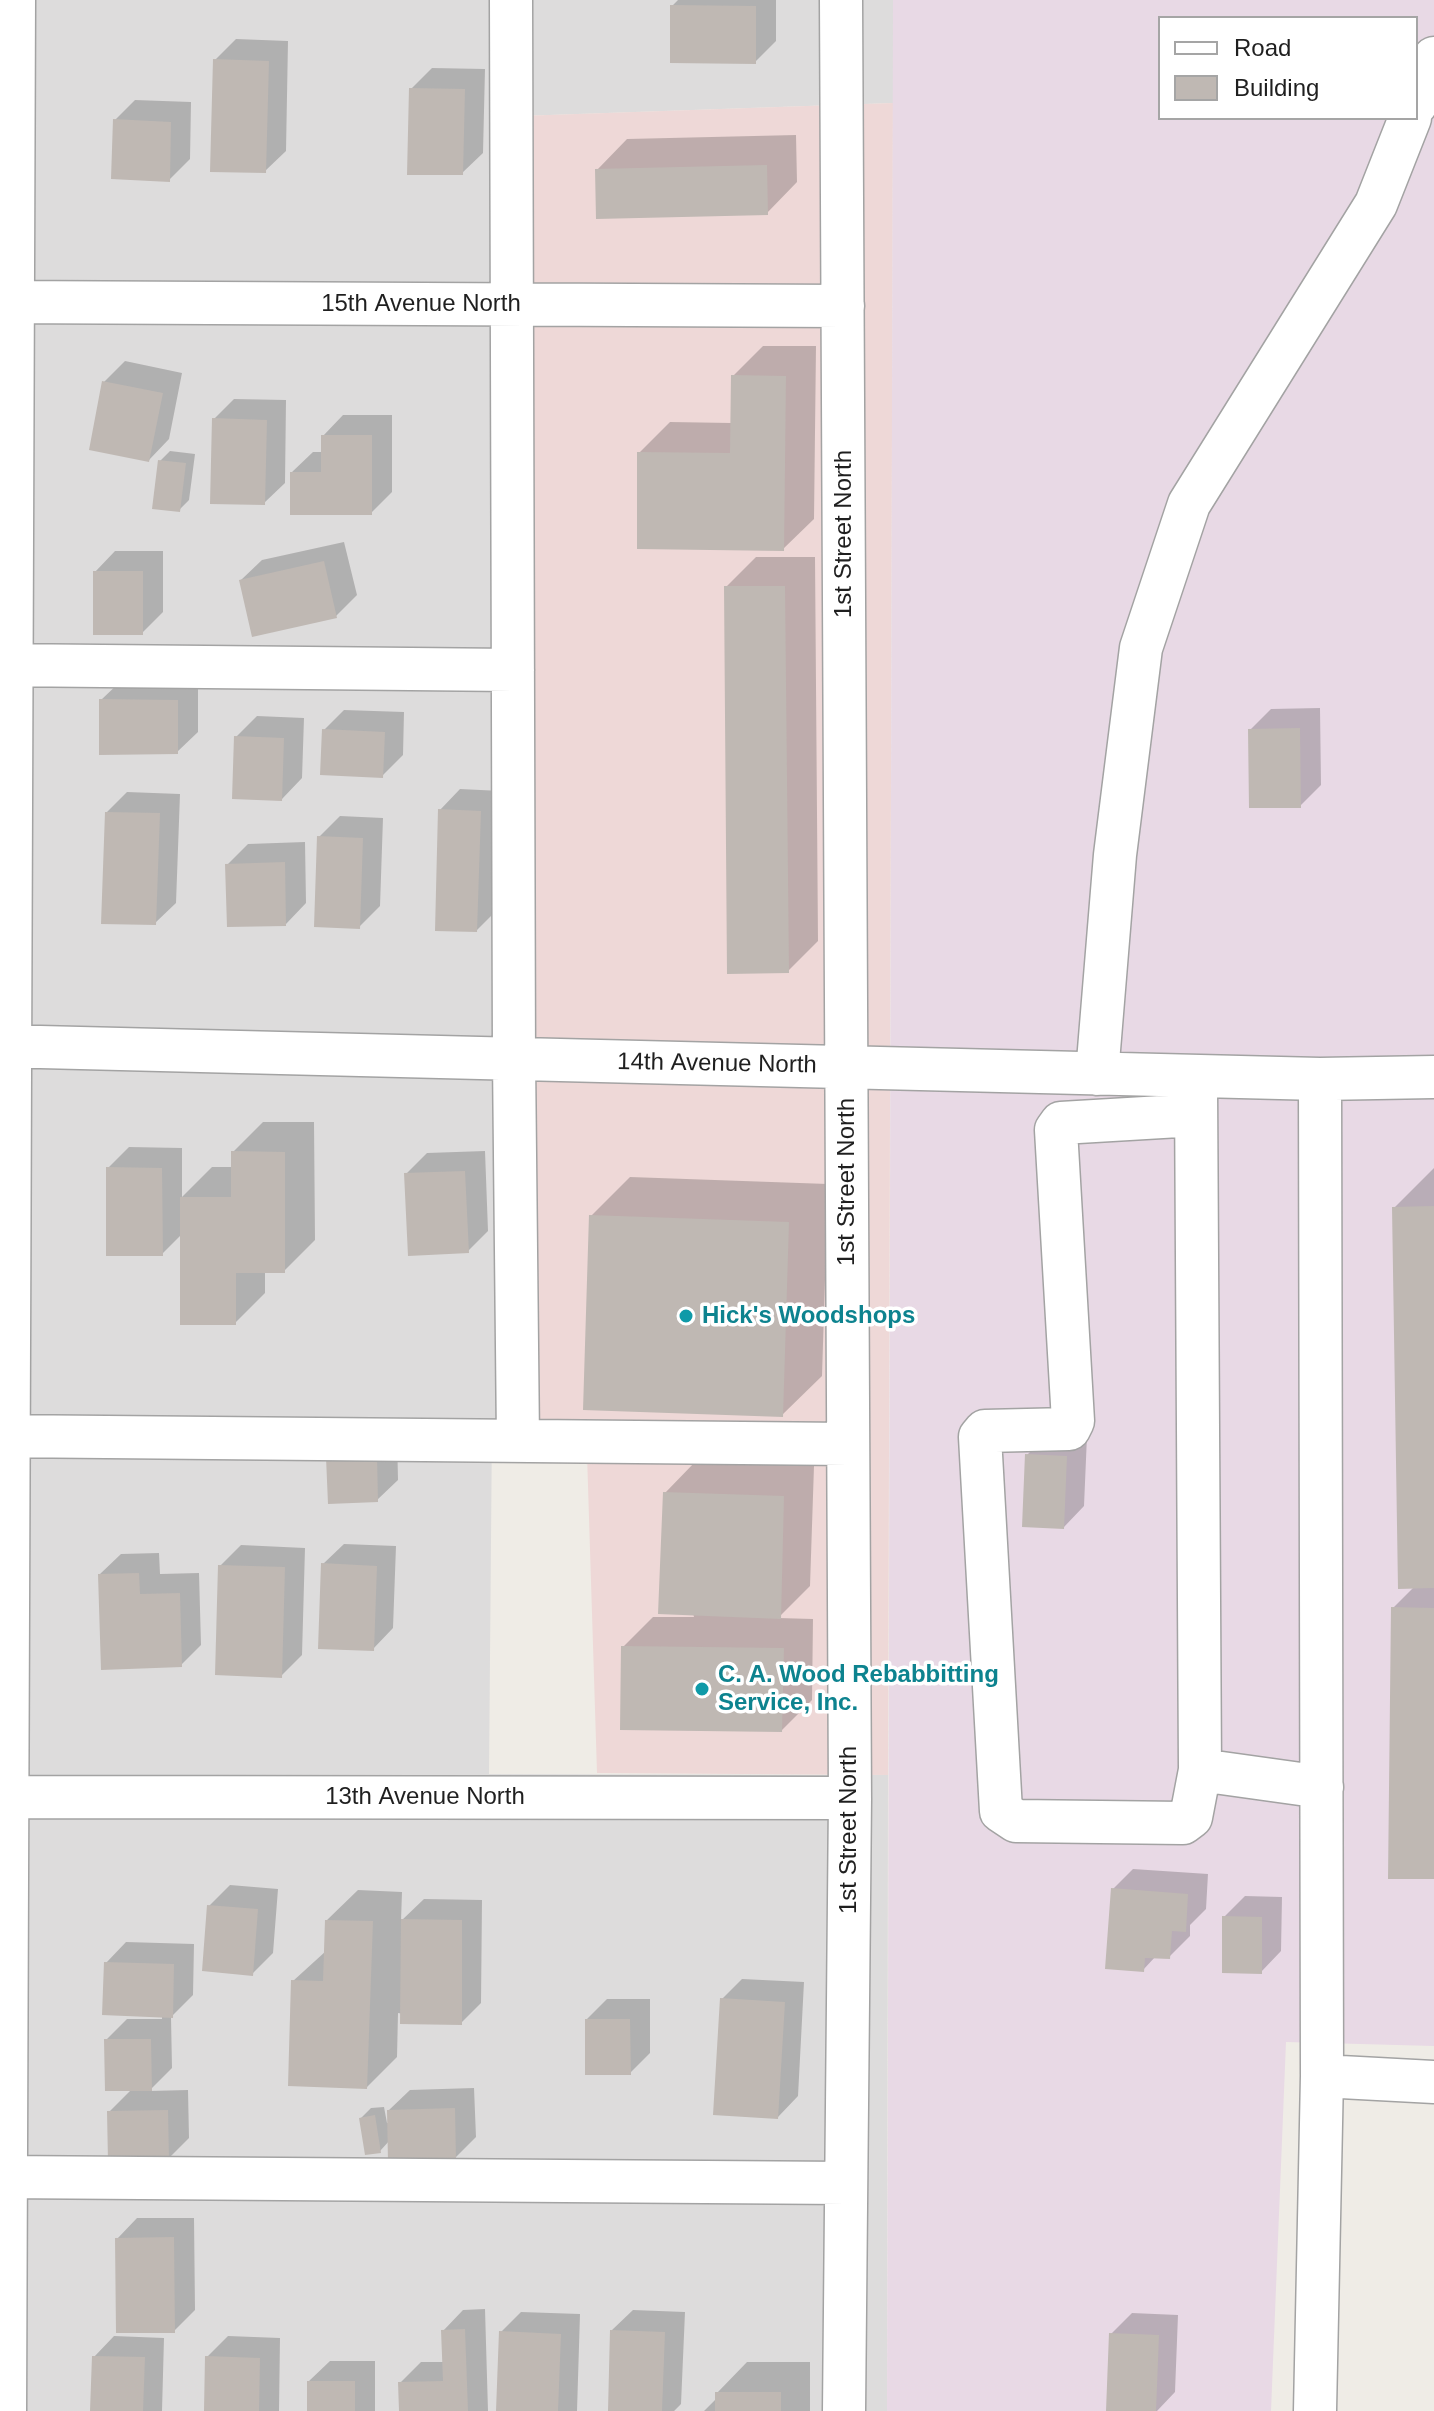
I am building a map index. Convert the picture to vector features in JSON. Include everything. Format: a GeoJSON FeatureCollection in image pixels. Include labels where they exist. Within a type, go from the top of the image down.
{"type":"FeatureCollection","features":[{"type":"Feature","properties":{"kind":"street"},"geometry":{"type":"LineString","coordinates":[[5,2411],[6,302],[14,0]]}},
{"type":"Feature","properties":{"kind":"street"},"geometry":{"type":"LineString","coordinates":[[511,0],[518,1441]]}},
{"type":"Feature","properties":{"kind":"street","name":"1st Street North"},"geometry":{"type":"LineString","coordinates":[[841,0],[850,1798],[844,2411]]}},
{"type":"Feature","properties":{"kind":"street"},"geometry":{"type":"LineString","coordinates":[[1418,99],[1434,58]]}},
{"type":"Feature","properties":{"kind":"street"},"geometry":{"type":"LineString","coordinates":[[1097,1074],[1115,855],[1141,648],[1189,504],[1376,204],[1409,120]]}},
{"type":"Feature","properties":{"kind":"street","name":"15th Avenue North"},"geometry":{"type":"LineString","coordinates":[[6,302],[843,306]]}},
{"type":"Feature","properties":{"kind":"street"},"geometry":{"type":"LineString","coordinates":[[6,665],[513,670]]}},
{"type":"Feature","properties":{"kind":"street","name":"14th Avenue North"},"geometry":{"type":"LineString","coordinates":[[5,1046],[1097,1074],[1196,1095],[1320,1079],[1434,1077]]}},
{"type":"Feature","properties":{"kind":"street"},"geometry":{"type":"LineString","coordinates":[[1315,2411],[1322,2076],[1320,1079]]}},
{"type":"Feature","properties":{"kind":"street"},"geometry":{"type":"LineString","coordinates":[[1196,1095],[1200,1770],[1191,1817],[1183,1823],[1016,1821],[1001,1811],[980,1437],[985,1431],[1069,1429],[1073,1421],[1056,1130],[1061,1123],[1196,1095]]}},
{"type":"Feature","properties":{"kind":"street"},"geometry":{"type":"LineString","coordinates":[[4,1436],[848,1444]]}},
{"type":"Feature","properties":{"kind":"street"},"geometry":{"type":"LineString","coordinates":[[1200,1770],[1322,1787]]}},
{"type":"Feature","properties":{"kind":"street","name":"13th Avenue North"},"geometry":{"type":"LineString","coordinates":[[4,1797],[850,1798]]}},
{"type":"Feature","properties":{"kind":"street"},"geometry":{"type":"LineString","coordinates":[[1322,2076],[1434,2082]]}},
{"type":"Feature","properties":{"kind":"street"},"geometry":{"type":"LineString","coordinates":[[3,2177],[846,2183]]}},
{"type":"Feature","properties":{"kind":"shaded area"},"geometry":{"type":"Polygon","coordinates":[[[0,0],[893,0],[893,103],[521,116],[522,1422],[492,1424],[489,1774],[888,1775],[887,2411],[0,2411],[0,0]]]}},
{"type":"Feature","properties":{"kind":"shaded area"},"geometry":{"type":"Polygon","coordinates":[[[893,0],[1434,0],[1434,2046],[1286,2042],[1271,2411],[887,2411],[893,0]]]}},
{"type":"Feature","properties":{"kind":"shaded area"},"geometry":{"type":"Polygon","coordinates":[[[893,103],[888,1775],[597,1773],[586,1422],[522,1422],[520,116],[893,103]]]}},
{"type":"Feature","properties":{"kind":"building"},"geometry":{"type":"Polygon","coordinates":[[[670,5],[756,6],[756,64],[670,63],[670,5]]]}},
{"type":"Feature","properties":{"kind":"building"},"geometry":{"type":"Polygon","coordinates":[[[213,59],[269,61],[266,173],[210,172],[213,59]]]}},
{"type":"Feature","properties":{"kind":"building"},"geometry":{"type":"Polygon","coordinates":[[[409,88],[465,89],[463,175],[407,175],[409,88]]]}},
{"type":"Feature","properties":{"kind":"building"},"geometry":{"type":"Polygon","coordinates":[[[113,119],[171,122],[170,182],[111,179],[113,119]]]}},
{"type":"Feature","properties":{"kind":"building"},"geometry":{"type":"Polygon","coordinates":[[[767,165],[768,215],[596,219],[595,169],[767,165]]]}},
{"type":"Feature","properties":{"kind":"building"},"geometry":{"type":"Polygon","coordinates":[[[731,375],[786,376],[784,551],[637,549],[637,452],[730,453],[731,375]]]}},
{"type":"Feature","properties":{"kind":"building"},"geometry":{"type":"Polygon","coordinates":[[[102,381],[163,393],[149,462],[89,450],[102,381]]]}},
{"type":"Feature","properties":{"kind":"building"},"geometry":{"type":"Polygon","coordinates":[[[212,418],[267,420],[265,505],[210,504],[212,418]]]}},
{"type":"Feature","properties":{"kind":"building"},"geometry":{"type":"Polygon","coordinates":[[[321,435],[372,435],[372,515],[290,515],[290,472],[321,472],[321,435]]]}},
{"type":"Feature","properties":{"kind":"building"},"geometry":{"type":"Polygon","coordinates":[[[158,460],[186,463],[180,512],[152,509],[158,460]]]}},
{"type":"Feature","properties":{"kind":"building"},"geometry":{"type":"Polygon","coordinates":[[[324,561],[337,618],[252,637],[239,580],[324,561]]]}},
{"type":"Feature","properties":{"kind":"building"},"geometry":{"type":"Polygon","coordinates":[[[93,571],[143,571],[143,635],[93,635],[93,571]]]}},
{"type":"Feature","properties":{"kind":"building"},"geometry":{"type":"Polygon","coordinates":[[[724,586],[785,586],[789,973],[727,974],[724,586]]]}},
{"type":"Feature","properties":{"kind":"building"},"geometry":{"type":"Polygon","coordinates":[[[99,699],[178,700],[178,754],[99,755],[99,699]]]}},
{"type":"Feature","properties":{"kind":"building"},"geometry":{"type":"Polygon","coordinates":[[[1300,728],[1301,808],[1249,808],[1248,729],[1300,728]]]}},
{"type":"Feature","properties":{"kind":"building"},"geometry":{"type":"Polygon","coordinates":[[[322,729],[385,732],[383,778],[320,775],[322,729]]]}},
{"type":"Feature","properties":{"kind":"building"},"geometry":{"type":"Polygon","coordinates":[[[234,736],[284,738],[282,801],[232,799],[234,736]]]}},
{"type":"Feature","properties":{"kind":"building"},"geometry":{"type":"Polygon","coordinates":[[[438,809],[481,811],[477,932],[435,931],[438,809]]]}},
{"type":"Feature","properties":{"kind":"building"},"geometry":{"type":"Polygon","coordinates":[[[105,812],[160,813],[156,925],[101,924],[105,812]]]}},
{"type":"Feature","properties":{"kind":"building"},"geometry":{"type":"Polygon","coordinates":[[[317,836],[363,838],[360,929],[314,927],[317,836]]]}},
{"type":"Feature","properties":{"kind":"building"},"geometry":{"type":"Polygon","coordinates":[[[285,862],[286,926],[227,927],[225,864],[285,862]]]}},
{"type":"Feature","properties":{"kind":"building"},"geometry":{"type":"Polygon","coordinates":[[[231,1151],[285,1152],[285,1273],[236,1273],[236,1325],[180,1325],[180,1197],[231,1197],[231,1151]]]}},
{"type":"Feature","properties":{"kind":"building"},"geometry":{"type":"Polygon","coordinates":[[[106,1167],[162,1168],[163,1256],[106,1256],[106,1167]]]}},
{"type":"Feature","properties":{"kind":"building"},"geometry":{"type":"Polygon","coordinates":[[[465,1171],[469,1253],[408,1256],[404,1173],[465,1171]]]}},
{"type":"Feature","properties":{"kind":"building"},"geometry":{"type":"Polygon","coordinates":[[[1434,1206],[1434,1588],[1398,1589],[1392,1207],[1434,1206]]]}},
{"type":"Feature","properties":{"kind":"building","name":"Hick's Woodshops"},"geometry":{"type":"Polygon","coordinates":[[[589,1215],[789,1222],[783,1417],[583,1410],[589,1215]]]}},
{"type":"Feature","properties":{"kind":"building"},"geometry":{"type":"Polygon","coordinates":[[[1025,1454],[1067,1456],[1064,1529],[1022,1527],[1025,1454]]]}},
{"type":"Feature","properties":{"kind":"building"},"geometry":{"type":"Polygon","coordinates":[[[377,1455],[378,1502],[328,1504],[326,1457],[377,1455]]]}},
{"type":"Feature","properties":{"kind":"building"},"geometry":{"type":"Polygon","coordinates":[[[663,1492],[784,1496],[781,1619],[658,1614],[663,1492]]]}},
{"type":"Feature","properties":{"kind":"building"},"geometry":{"type":"Polygon","coordinates":[[[321,1563],[377,1566],[374,1651],[318,1649],[321,1563]]]}},
{"type":"Feature","properties":{"kind":"building"},"geometry":{"type":"Polygon","coordinates":[[[218,1565],[285,1567],[282,1678],[215,1675],[218,1565]]]}},
{"type":"Feature","properties":{"kind":"building"},"geometry":{"type":"Polygon","coordinates":[[[139,1573],[140,1594],[180,1593],[182,1667],[101,1670],[98,1574],[139,1573]]]}},
{"type":"Feature","properties":{"kind":"building"},"geometry":{"type":"Polygon","coordinates":[[[1391,1607],[1434,1608],[1434,1879],[1388,1879],[1391,1607]]]}},
{"type":"Feature","properties":{"kind":"building","name":"C. A. Wood Rebabbitting Service, Inc."},"geometry":{"type":"Polygon","coordinates":[[[621,1646],[784,1648],[782,1732],[620,1730],[621,1646]]]}},
{"type":"Feature","properties":{"kind":"building"},"geometry":{"type":"Polygon","coordinates":[[[1111,1888],[1188,1894],[1186,1932],[1172,1931],[1170,1959],[1145,1958],[1144,1972],[1105,1969],[1111,1888]]]}},
{"type":"Feature","properties":{"kind":"building"},"geometry":{"type":"Polygon","coordinates":[[[207,1905],[258,1909],[253,1976],[202,1971],[207,1905]]]}},
{"type":"Feature","properties":{"kind":"building"},"geometry":{"type":"Polygon","coordinates":[[[1222,1916],[1262,1917],[1262,1974],[1222,1973],[1222,1916]]]}},
{"type":"Feature","properties":{"kind":"building"},"geometry":{"type":"Polygon","coordinates":[[[401,1919],[462,1920],[462,2025],[400,2024],[401,1919]]]}},
{"type":"Feature","properties":{"kind":"building"},"geometry":{"type":"Polygon","coordinates":[[[325,1920],[373,1921],[367,2089],[288,2086],[291,1980],[323,1981],[325,1920]]]}},
{"type":"Feature","properties":{"kind":"building"},"geometry":{"type":"Polygon","coordinates":[[[104,1962],[174,1964],[173,2018],[102,2015],[104,1962]]]}},
{"type":"Feature","properties":{"kind":"building"},"geometry":{"type":"Polygon","coordinates":[[[720,1998],[785,2002],[778,2119],[713,2115],[720,1998]]]}},
{"type":"Feature","properties":{"kind":"building"},"geometry":{"type":"Polygon","coordinates":[[[585,2019],[630,2019],[631,2075],[585,2075],[585,2019]]]}},
{"type":"Feature","properties":{"kind":"building"},"geometry":{"type":"Polygon","coordinates":[[[104,2039],[151,2039],[152,2091],[105,2091],[104,2039]]]}},
{"type":"Feature","properties":{"kind":"building"},"geometry":{"type":"Polygon","coordinates":[[[455,2108],[456,2160],[388,2162],[387,2110],[455,2108]]]}},
{"type":"Feature","properties":{"kind":"building"},"geometry":{"type":"Polygon","coordinates":[[[168,2110],[169,2161],[108,2162],[107,2111],[168,2110]]]}},
{"type":"Feature","properties":{"kind":"building"},"geometry":{"type":"Polygon","coordinates":[[[375,2115],[381,2153],[365,2155],[359,2118],[375,2115]]]}},
{"type":"Feature","properties":{"kind":"building"},"geometry":{"type":"Polygon","coordinates":[[[174,2237],[175,2333],[116,2333],[115,2238],[174,2237]]]}},
{"type":"Feature","properties":{"kind":"building"},"geometry":{"type":"Polygon","coordinates":[[[465,2329],[468,2411],[399,2411],[398,2382],[443,2381],[441,2330],[465,2329]]]}},
{"type":"Feature","properties":{"kind":"building"},"geometry":{"type":"Polygon","coordinates":[[[610,2330],[665,2332],[662,2411],[608,2411],[610,2330]]]}},
{"type":"Feature","properties":{"kind":"building"},"geometry":{"type":"Polygon","coordinates":[[[499,2331],[561,2334],[558,2411],[496,2411],[499,2331]]]}},
{"type":"Feature","properties":{"kind":"building"},"geometry":{"type":"Polygon","coordinates":[[[1109,2333],[1159,2335],[1156,2411],[1106,2411],[1109,2333]]]}},
{"type":"Feature","properties":{"kind":"building"},"geometry":{"type":"Polygon","coordinates":[[[92,2356],[145,2357],[143,2411],[90,2411],[92,2356]]]}},
{"type":"Feature","properties":{"kind":"building"},"geometry":{"type":"Polygon","coordinates":[[[205,2356],[260,2358],[259,2411],[204,2411],[205,2356]]]}},
{"type":"Feature","properties":{"kind":"building"},"geometry":{"type":"Polygon","coordinates":[[[307,2381],[355,2381],[355,2411],[307,2411],[307,2381]]]}},
{"type":"Feature","properties":{"kind":"building"},"geometry":{"type":"Polygon","coordinates":[[[715,2392],[781,2392],[781,2411],[715,2411],[715,2392]]]}},
{"type":"Feature","properties":{"kind":"place","name":"Hick's Woodshops"},"geometry":{"type":"Point","coordinates":[686,1316]}},
{"type":"Feature","properties":{"kind":"place","name":"C. A. Wood Rebabbitting Service, Inc."},"geometry":{"type":"Point","coordinates":[702,1689]}}]}
